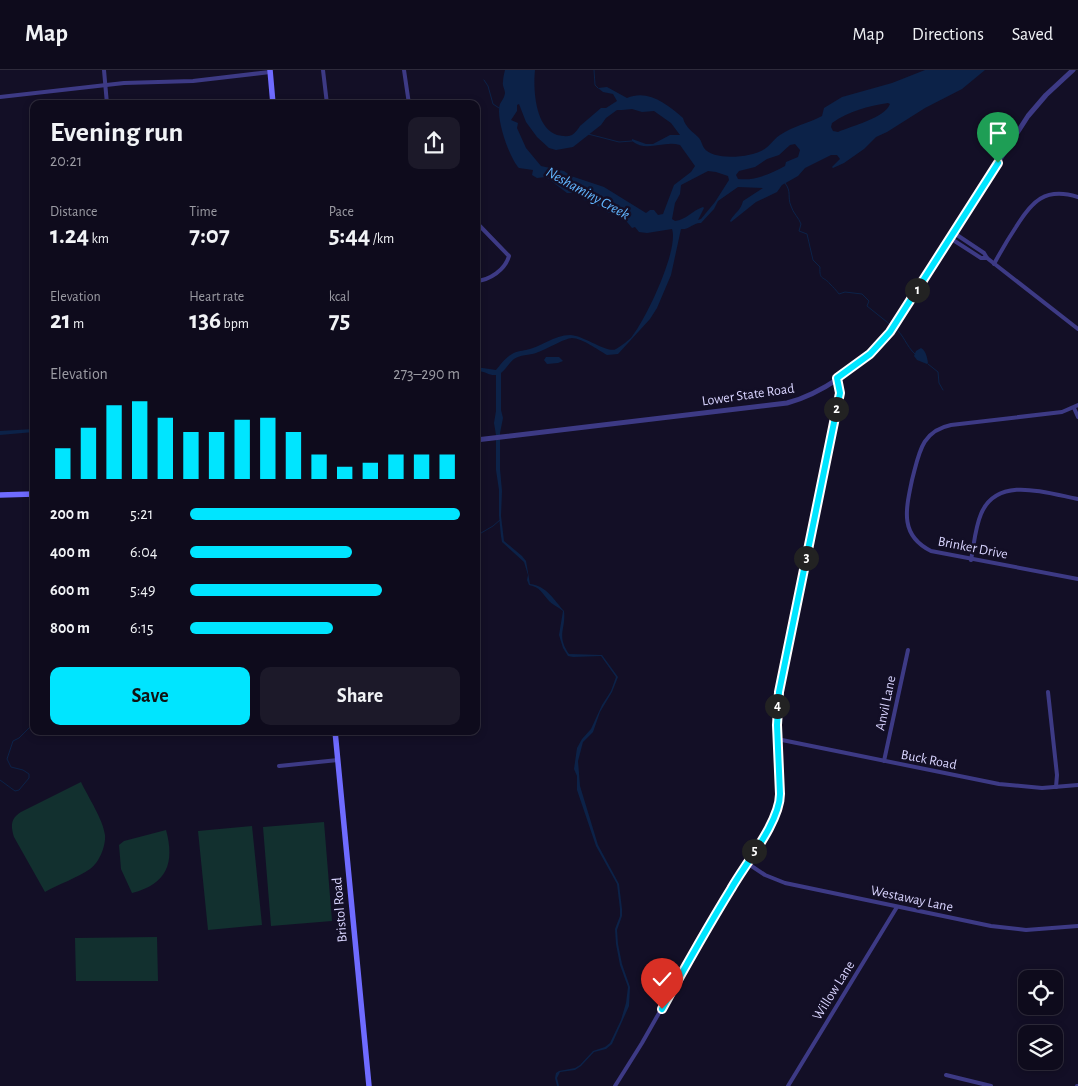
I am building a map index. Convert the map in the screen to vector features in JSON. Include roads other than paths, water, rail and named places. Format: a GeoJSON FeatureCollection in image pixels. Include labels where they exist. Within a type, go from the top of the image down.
{"type":"FeatureCollection","features":[{"type":"Feature","properties":{"kind":"main road"},"geometry":{"type":"LineString","coordinates":[[270,71],[273,100]]}},
{"type":"Feature","properties":{"kind":"main road"},"geometry":{"type":"LineString","coordinates":[[0,494],[30,494]]}},
{"type":"Feature","properties":{"kind":"main road","name":"Bristol Road"},"geometry":{"type":"LineString","coordinates":[[335,735],[369,1086]]}},
{"type":"Feature","properties":{"kind":"street"},"geometry":{"type":"LineString","coordinates":[[104,70],[107,100]]}},
{"type":"Feature","properties":{"kind":"street"},"geometry":{"type":"LineString","coordinates":[[323,70],[327,100]]}},
{"type":"Feature","properties":{"kind":"street"},"geometry":{"type":"LineString","coordinates":[[404,70],[408,100]]}},
{"type":"Feature","properties":{"kind":"street","name":"Lower State Road"},"geometry":{"type":"LineString","coordinates":[[480,439],[787,403],[808,396],[837,378],[870,354],[890,332],[1028,116],[1046,95],[1073,70]]}},
{"type":"Feature","properties":{"kind":"street"},"geometry":{"type":"LineString","coordinates":[[0,97],[106,85],[193,81],[270,71]]}},
{"type":"Feature","properties":{"kind":"street"},"geometry":{"type":"LineString","coordinates":[[994,264],[1020,220],[1036,201],[1046,196],[1060,193],[1078,197]]}},
{"type":"Feature","properties":{"kind":"street"},"geometry":{"type":"LineString","coordinates":[[480,226],[509,256],[508,261],[500,270],[490,277],[480,280]]}},
{"type":"Feature","properties":{"kind":"street"},"geometry":{"type":"LineString","coordinates":[[952,236],[981,258],[987,258],[1078,328]]}},
{"type":"Feature","properties":{"kind":"street"},"geometry":{"type":"LineString","coordinates":[[615,1086],[642,1044],[713,918],[768,828],[779,805],[777,712],[779,692],[840,393],[837,378]]}},
{"type":"Feature","properties":{"kind":"street"},"geometry":{"type":"LineString","coordinates":[[1076,407],[1078,417]]}},
{"type":"Feature","properties":{"kind":"street","name":"Brinker Drive"},"geometry":{"type":"LineString","coordinates":[[1076,407],[1062,412],[947,426],[932,433],[923,443],[920,451],[906,510],[907,524],[910,532],[921,545],[931,551],[1078,579]]}},
{"type":"Feature","properties":{"kind":"street"},"geometry":{"type":"LineString","coordinates":[[971,560],[981,513],[997,494],[1020,489],[1078,499]]}},
{"type":"Feature","properties":{"kind":"street","name":"Anvil Lane"},"geometry":{"type":"LineString","coordinates":[[884,761],[908,650]]}},
{"type":"Feature","properties":{"kind":"street"},"geometry":{"type":"LineString","coordinates":[[1048,692],[1057,776],[1056,787]]}},
{"type":"Feature","properties":{"kind":"street","name":"Buck Road"},"geometry":{"type":"LineString","coordinates":[[777,738],[1021,788],[1078,785]]}},
{"type":"Feature","properties":{"kind":"street"},"geometry":{"type":"LineString","coordinates":[[279,766],[338,760]]}},
{"type":"Feature","properties":{"kind":"street","name":"Westaway Lane"},"geometry":{"type":"LineString","coordinates":[[747,863],[765,875],[786,883],[1010,929],[1040,930],[1078,926]]}},
{"type":"Feature","properties":{"kind":"street","name":"Willow Lane"},"geometry":{"type":"LineString","coordinates":[[788,1086],[897,907]]}},
{"type":"Feature","properties":{"kind":"street"},"geometry":{"type":"LineString","coordinates":[[946,1075],[991,1086]]}},
{"type":"Feature","properties":{"kind":"water","name":"Neshaminy Creek"},"geometry":{"type":"Polygon","coordinates":[[[505,70],[535,70],[535,97],[540,116],[544,125],[557,135],[572,135],[601,108],[606,108],[617,101],[613,94],[603,92],[598,88],[607,87],[627,98],[642,95],[657,99],[683,118],[687,127],[699,138],[704,148],[709,152],[725,157],[735,157],[761,151],[785,132],[822,116],[824,108],[842,97],[892,83],[925,70],[985,70],[962,89],[876,137],[864,149],[844,163],[833,168],[840,159],[837,155],[831,155],[805,168],[798,176],[782,185],[777,192],[756,202],[731,222],[743,201],[763,188],[738,187],[718,201],[714,209],[701,223],[681,229],[671,275],[657,308],[650,319],[618,354],[607,355],[585,342],[572,338],[536,353],[516,358],[501,373],[501,410],[503,418],[500,433],[500,469],[502,491],[501,516],[504,541],[526,561],[530,584],[546,591],[564,611],[562,637],[569,654],[602,655],[618,677],[612,692],[600,712],[593,732],[583,742],[578,761],[580,786],[598,845],[619,884],[622,916],[617,930],[618,944],[622,964],[630,987],[629,1006],[612,1044],[606,1049],[594,1052],[575,1070],[560,1072],[557,1078],[559,1086],[557,1086],[555,1078],[556,1073],[575,1068],[593,1051],[610,1043],[621,1020],[626,1003],[628,987],[620,965],[616,944],[615,929],[620,916],[617,884],[596,846],[577,790],[577,776],[574,769],[577,748],[591,729],[611,691],[616,677],[601,656],[568,656],[559,635],[563,611],[538,589],[529,585],[524,562],[502,542],[494,423],[496,375],[480,371],[480,368],[496,370],[505,359],[514,353],[570,335],[607,349],[616,349],[628,341],[646,314],[666,267],[673,239],[672,229],[647,233],[639,232],[635,227],[632,228],[623,217],[607,212],[592,202],[584,200],[577,193],[567,193],[546,177],[537,178],[532,175],[533,170],[519,168],[515,163],[501,128],[499,110],[505,93],[503,83],[505,70]],[[519,104],[511,120],[518,123],[517,128],[526,148],[541,166],[564,171],[571,176],[604,187],[646,213],[654,210],[658,215],[663,214],[674,185],[691,172],[695,166],[680,145],[643,146],[632,141],[632,139],[646,144],[653,144],[670,135],[680,135],[671,123],[654,111],[617,110],[573,147],[556,150],[549,148],[537,137],[526,122],[519,104]],[[890,104],[845,115],[832,123],[831,127],[833,131],[838,132],[867,121],[887,109],[890,104]],[[795,144],[790,145],[779,155],[767,159],[755,167],[739,171],[736,175],[738,179],[756,178],[785,166],[786,162],[798,157],[800,150],[795,144]],[[708,171],[681,185],[672,219],[675,221],[679,220],[703,207],[698,220],[701,219],[715,202],[729,180],[728,176],[708,171]]]}},
{"type":"Feature","properties":{"kind":"water"},"geometry":{"type":"Polygon","coordinates":[[[921,348],[926,354],[927,364],[917,360],[914,356],[916,351],[921,348]]]}},
{"type":"Feature","properties":{"kind":"water"},"geometry":{"type":"Polygon","coordinates":[[[546,357],[559,357],[563,361],[547,364],[544,360],[546,357]]]}},
{"type":"Feature","properties":{"kind":"water"},"geometry":{"type":"Polygon","coordinates":[[[30,429],[30,432],[0,435],[0,431],[30,429]]]}},
{"type":"Feature","properties":{"kind":"waterway"},"geometry":{"type":"LineString","coordinates":[[594,70],[595,85],[598,88]]}},
{"type":"Feature","properties":{"kind":"waterway"},"geometry":{"type":"LineString","coordinates":[[484,80],[488,86],[493,104],[499,108]]}},
{"type":"Feature","properties":{"kind":"waterway"},"geometry":{"type":"LineString","coordinates":[[588,134],[619,142],[632,141]]}},
{"type":"Feature","properties":{"kind":"waterway"},"geometry":{"type":"LineString","coordinates":[[785,183],[792,209],[801,224],[799,231],[807,234],[813,260],[820,267],[821,276],[839,294],[845,292],[862,294],[869,301],[867,306],[892,326]]}},
{"type":"Feature","properties":{"kind":"waterway"},"geometry":{"type":"LineString","coordinates":[[895,328],[915,354]]}},
{"type":"Feature","properties":{"kind":"waterway"},"geometry":{"type":"LineString","coordinates":[[928,364],[938,372],[939,383],[943,390]]}},
{"type":"Feature","properties":{"kind":"waterway"},"geometry":{"type":"LineString","coordinates":[[480,534],[500,520]]}},
{"type":"Feature","properties":{"kind":"waterway"},"geometry":{"type":"LineString","coordinates":[[0,780],[15,791],[19,790],[29,778],[29,774],[23,770],[11,767],[7,759],[13,741],[30,727]]}}]}
